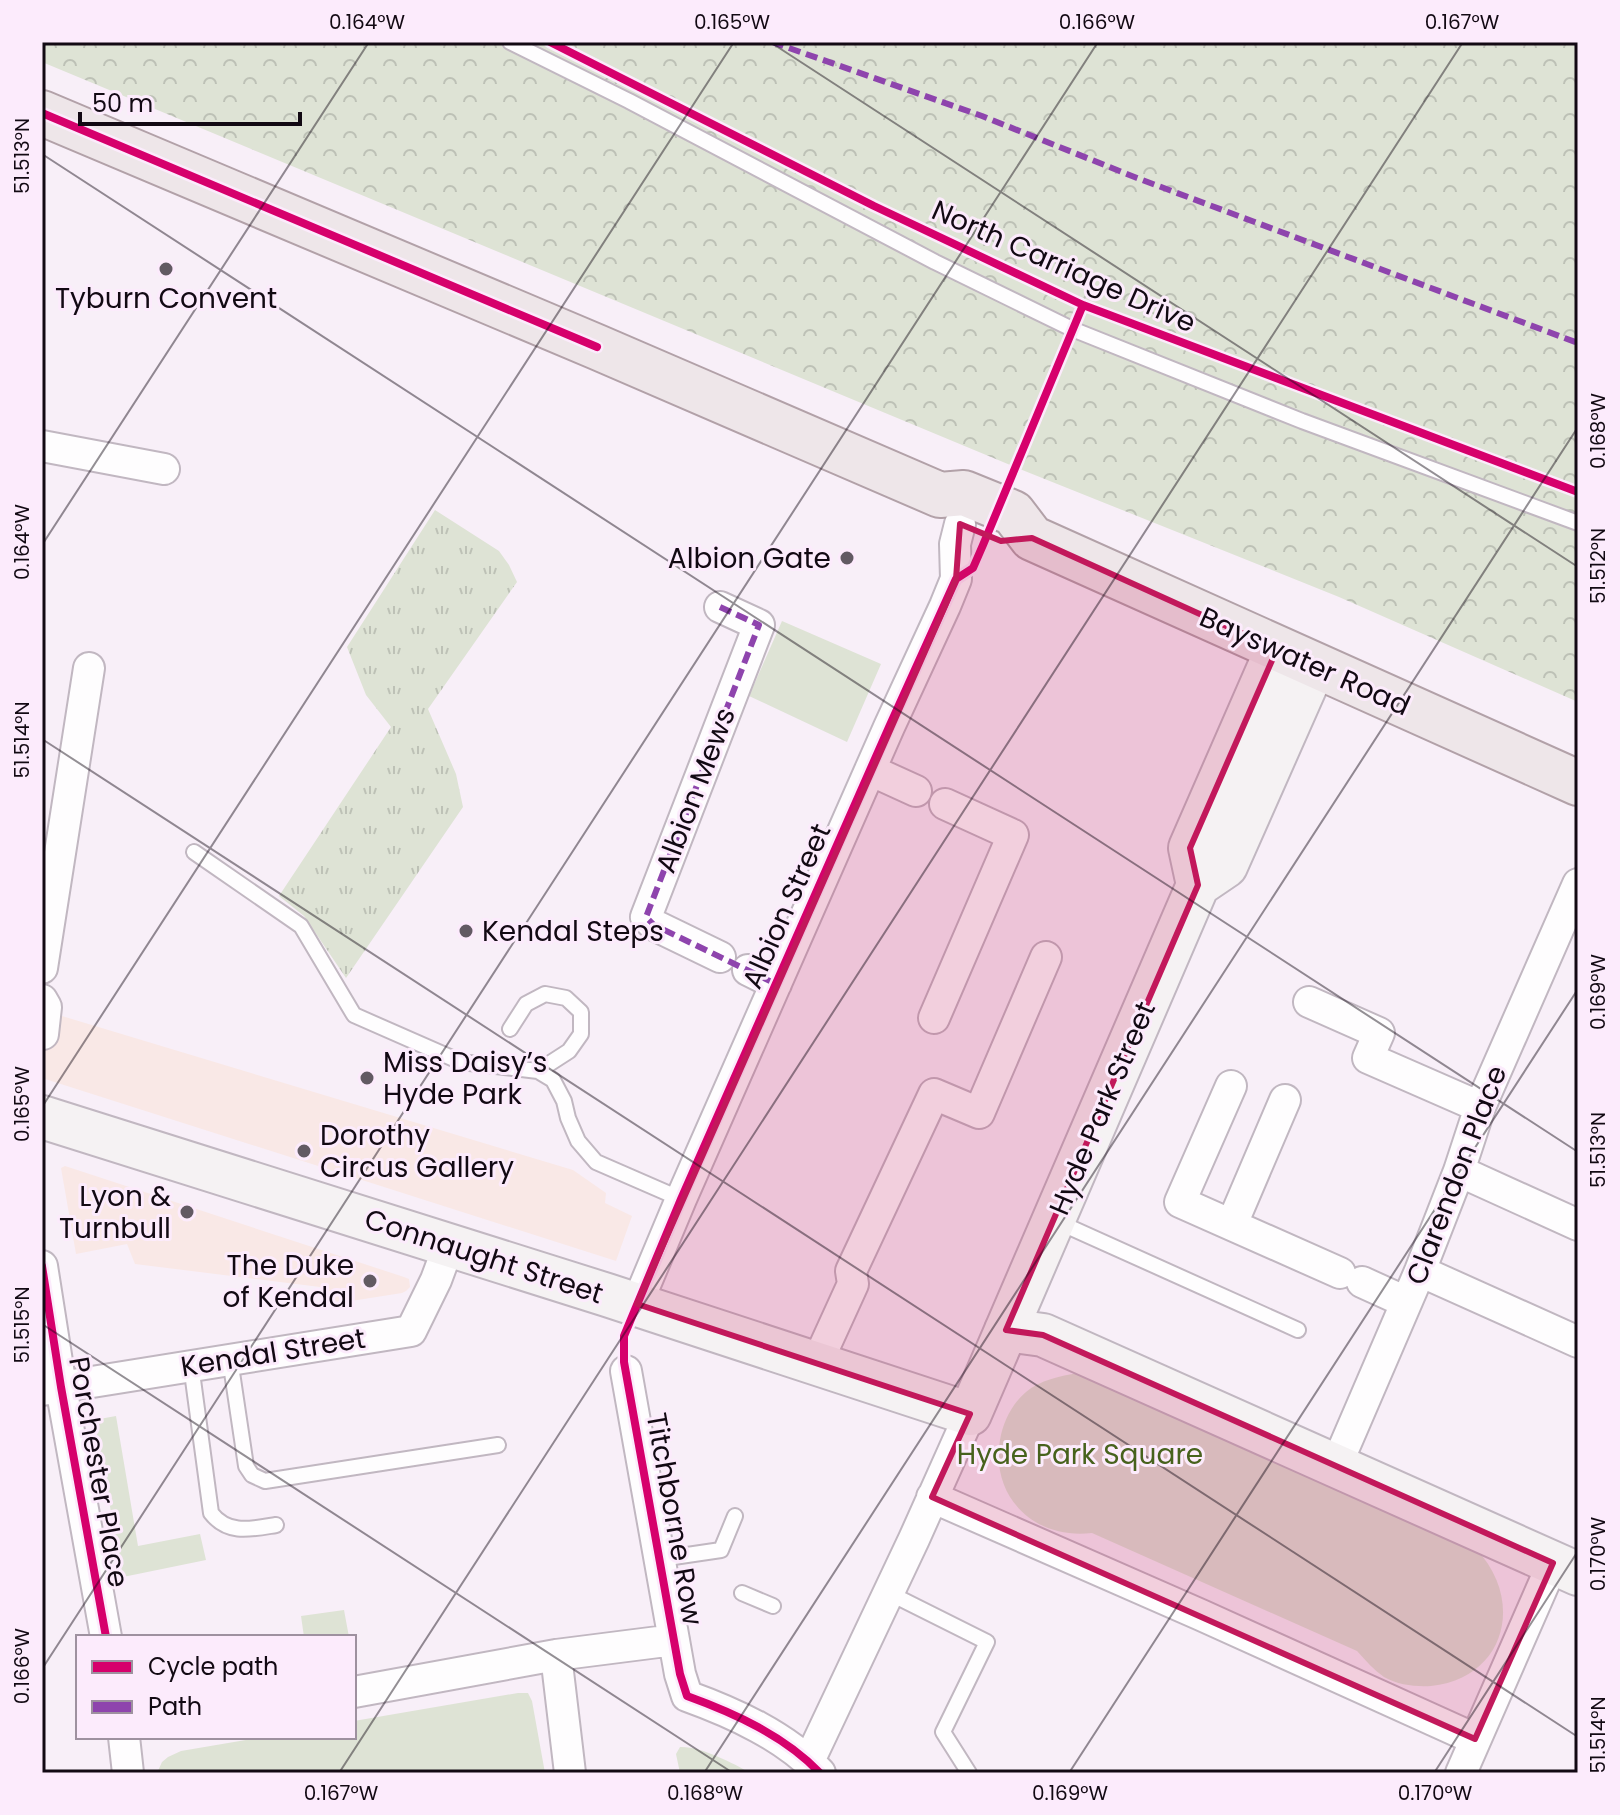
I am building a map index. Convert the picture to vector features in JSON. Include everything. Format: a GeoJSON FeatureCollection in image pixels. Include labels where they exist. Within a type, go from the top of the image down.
{"type":"FeatureCollection","features":[{"type":"Feature","properties":{"kind":"main road","name":"Bayswater Road"},"geometry":{"type":"LineString","coordinates":[[42,113],[597,347],[950,509],[1001,541],[1032,538],[1578,783]]}},
{"type":"Feature","properties":{"kind":"street"},"geometry":{"type":"LineString","coordinates":[[42,446],[164,469]]}},
{"type":"Feature","properties":{"kind":"street","name":"Albion Street"},"geometry":{"type":"LineString","coordinates":[[637,1304],[956,579],[950,509]]}},
{"type":"Feature","properties":{"kind":"street","name":"Albion Mews"},"geometry":{"type":"LineString","coordinates":[[720,607],[759,625],[646,917],[654,925],[720,957]]}},
{"type":"Feature","properties":{"kind":"street","name":"Hyde Park Street"},"geometry":{"type":"LineString","coordinates":[[1006,1330],[1198,885],[1226,866],[1296,657]]}},
{"type":"Feature","properties":{"kind":"street"},"geometry":{"type":"LineString","coordinates":[[42,968],[89,668]]}},
{"type":"Feature","properties":{"kind":"street"},"geometry":{"type":"LineString","coordinates":[[870,770],[916,791]]}},
{"type":"Feature","properties":{"kind":"street"},"geometry":{"type":"LineString","coordinates":[[934,1018],[1013,835],[945,804]]}},
{"type":"Feature","properties":{"kind":"street","name":"Clarendon Place"},"geometry":{"type":"LineString","coordinates":[[1336,1466],[1420,1271],[1480,1107],[1578,884]]}},
{"type":"Feature","properties":{"kind":"street"},"geometry":{"type":"LineString","coordinates":[[817,1363],[853,1284],[851,1271],[934,1094],[979,1113],[1046,957]]}},
{"type":"Feature","properties":{"kind":"street"},"geometry":{"type":"LineString","coordinates":[[748,970],[776,984]]}},
{"type":"Feature","properties":{"kind":"street"},"geometry":{"type":"LineString","coordinates":[[42,1000],[46,1007],[43,1034]]}},
{"type":"Feature","properties":{"kind":"street"},"geometry":{"type":"LineString","coordinates":[[1309,1002],[1379,1033],[1368,1058],[1480,1107]]}},
{"type":"Feature","properties":{"kind":"street"},"geometry":{"type":"LineString","coordinates":[[1231,1086],[1180,1202],[1406,1302]]}},
{"type":"Feature","properties":{"kind":"street"},"geometry":{"type":"LineString","coordinates":[[1232,1224],[1285,1100]]}},
{"type":"Feature","properties":{"kind":"street","name":"Connaught Street"},"geometry":{"type":"LineString","coordinates":[[42,1117],[637,1304],[970,1414]]}},
{"type":"Feature","properties":{"kind":"street"},"geometry":{"type":"LineString","coordinates":[[1459,1171],[1578,1225]]}},
{"type":"Feature","properties":{"kind":"street","name":"Kendal Street"},"geometry":{"type":"LineString","coordinates":[[52,1388],[411,1331],[449,1245]]}},
{"type":"Feature","properties":{"kind":"street","name":"Porchester Place"},"geometry":{"type":"LineString","coordinates":[[42,1266],[52,1388],[106,1635]]}},
{"type":"Feature","properties":{"kind":"street"},"geometry":{"type":"LineString","coordinates":[[1420,1271],[1578,1342]]}},
{"type":"Feature","properties":{"kind":"street"},"geometry":{"type":"LineString","coordinates":[[815,1767],[1006,1330],[1043,1335],[1566,1568],[1475,1739],[1461,1773]]}},
{"type":"Feature","properties":{"kind":"street","name":"Titchborne Row"},"geometry":{"type":"LineString","coordinates":[[626,1371],[680,1674],[687,1696],[763,1730],[815,1767]]}},
{"type":"Feature","properties":{"kind":"street"},"geometry":{"type":"LineString","coordinates":[[932,1497],[1475,1739]]}},
{"type":"Feature","properties":{"kind":"street"},"geometry":{"type":"LineString","coordinates":[[356,1692],[556,1655],[674,1640]]}},
{"type":"Feature","properties":{"kind":"street"},"geometry":{"type":"LineString","coordinates":[[556,1655],[570,1773]]}},
{"type":"Feature","properties":{"kind":"street"},"geometry":{"type":"LineString","coordinates":[[124,1739],[128,1773]]}},
{"type":"Feature","properties":{"kind":"lane","name":"North Carriage Drive"},"geometry":{"type":"LineString","coordinates":[[510,42],[935,262],[1072,329],[1302,421],[1578,523]]}},
{"type":"Feature","properties":{"kind":"lane"},"geometry":{"type":"LineString","coordinates":[[194,852],[301,926],[354,1015],[461,1062],[538,1071],[553,1080],[578,1141],[596,1162],[681,1199]]}},
{"type":"Feature","properties":{"kind":"lane"},"geometry":{"type":"LineString","coordinates":[[510,1029],[526,1004],[545,994],[566,998],[581,1012],[581,1034],[569,1051],[538,1071]]}},
{"type":"Feature","properties":{"kind":"lane"},"geometry":{"type":"LineString","coordinates":[[1054,1220],[1298,1330]]}},
{"type":"Feature","properties":{"kind":"lane"},"geometry":{"type":"LineString","coordinates":[[230,1359],[246,1466],[252,1475],[265,1481],[498,1445]]}},
{"type":"Feature","properties":{"kind":"lane"},"geometry":{"type":"LineString","coordinates":[[191,1365],[211,1513],[217,1521],[230,1528],[248,1530],[276,1525]]}},
{"type":"Feature","properties":{"kind":"lane"},"geometry":{"type":"LineString","coordinates":[[660,1559],[721,1550],[735,1516]]}},
{"type":"Feature","properties":{"kind":"lane"},"geometry":{"type":"LineString","coordinates":[[742,1593],[773,1606]]}},
{"type":"Feature","properties":{"kind":"lane"},"geometry":{"type":"LineString","coordinates":[[889,1593],[987,1642],[943,1732],[969,1773]]}},
{"type":"Feature","properties":{"kind":"highlighted area"},"geometry":{"type":"Polygon","coordinates":[[[960,524],[1001,541],[1032,538],[1277,649],[1190,848],[1198,885],[1006,1330],[1043,1335],[1553,1563],[1475,1739],[932,1497],[970,1414],[637,1304],[945,606],[956,579],[960,524]]]}},
{"type":"Feature","properties":{"kind":"shaded area"},"geometry":{"type":"Polygon","coordinates":[[[42,1010],[573,1170],[606,1193],[605,1203],[632,1216],[616,1261],[42,1078],[42,1010]]]}},
{"type":"Feature","properties":{"kind":"shaded area"},"geometry":{"type":"Polygon","coordinates":[[[65,1166],[404,1277],[409,1279],[410,1287],[402,1293],[332,1304],[328,1288],[135,1264],[127,1244],[76,1254],[61,1168],[65,1166]]]}},
{"type":"Feature","properties":{"kind":"green space"},"geometry":{"type":"Polygon","coordinates":[[[42,42],[1578,42],[1578,702],[1339,597],[1015,467],[42,62],[42,42]]]}},
{"type":"Feature","properties":{"kind":"green space"},"geometry":{"type":"Polygon","coordinates":[[[435,510],[499,551],[517,582],[428,709],[456,774],[463,807],[346,978],[304,916],[279,896],[391,727],[366,695],[347,647],[435,510]]]}},
{"type":"Feature","properties":{"kind":"green space"},"geometry":{"type":"Polygon","coordinates":[[[782,621],[881,664],[847,742],[749,696],[782,621]]]}},
{"type":"Feature","properties":{"kind":"green space","name":"Hyde Park Square"},"geometry":{"type":"Polygon","coordinates":[[[1078,1373],[1476,1549],[1491,1569],[1500,1591],[1503,1613],[1500,1634],[1491,1653],[1477,1668],[1456,1680],[1431,1686],[1401,1684],[1384,1677],[1357,1651],[1092,1533],[1053,1530],[1036,1522],[1021,1511],[1002,1480],[999,1461],[1001,1433],[1012,1408],[1026,1392],[1057,1377],[1078,1373]]]}},
{"type":"Feature","properties":{"kind":"green space"},"geometry":{"type":"Polygon","coordinates":[[[116,1416],[138,1546],[200,1534],[206,1560],[123,1577],[94,1420],[116,1416]]]}},
{"type":"Feature","properties":{"kind":"green space"},"geometry":{"type":"Polygon","coordinates":[[[344,1610],[349,1635],[304,1635],[301,1616],[344,1610]]]}},
{"type":"Feature","properties":{"kind":"green space"},"geometry":{"type":"Polygon","coordinates":[[[528,1693],[545,1773],[157,1773],[162,1762],[181,1751],[251,1739],[356,1739],[356,1721],[528,1693]]]}},
{"type":"Feature","properties":{"kind":"green space"},"geometry":{"type":"Polygon","coordinates":[[[680,1747],[707,1752],[751,1773],[680,1773],[676,1754],[680,1747]]]}},
{"type":"Feature","properties":{"kind":"marked path"},"geometry":{"type":"LineString","coordinates":[[772,42],[982,116],[1137,178],[1578,343]]}},
{"type":"Feature","properties":{"kind":"marked path"},"geometry":{"type":"LineString","coordinates":[[720,607],[759,625],[646,917],[654,925],[776,984]]}},
{"type":"Feature","properties":{"kind":"cycle path"},"geometry":{"type":"LineString","coordinates":[[550,42],[874,206],[1083,305],[1578,492]]}},
{"type":"Feature","properties":{"kind":"cycle path"},"geometry":{"type":"LineString","coordinates":[[42,113],[597,347]]}},
{"type":"Feature","properties":{"kind":"cycle path"},"geometry":{"type":"LineString","coordinates":[[820,1773],[791,1748],[758,1727],[687,1696],[680,1674],[624,1362],[624,1336],[681,1199],[956,579],[973,568],[1083,305]]}},
{"type":"Feature","properties":{"kind":"cycle path"},"geometry":{"type":"LineString","coordinates":[[42,1266],[106,1635]]}},
{"type":"Feature","properties":{"kind":"place","name":"Tyburn Convent"},"geometry":{"type":"Point","coordinates":[166,269]}},
{"type":"Feature","properties":{"kind":"place","name":"Albion Gate"},"geometry":{"type":"Point","coordinates":[847,558]}},
{"type":"Feature","properties":{"kind":"place","name":"Kendal Steps"},"geometry":{"type":"Point","coordinates":[466,931]}},
{"type":"Feature","properties":{"kind":"place","name":"Miss Daisy’s Hyde Park"},"geometry":{"type":"Point","coordinates":[367,1078]}},
{"type":"Feature","properties":{"kind":"place","name":"Dorothy Circus Gallery"},"geometry":{"type":"Point","coordinates":[304,1151]}},
{"type":"Feature","properties":{"kind":"place","name":"Lyon & Turnbull"},"geometry":{"type":"Point","coordinates":[187,1212]}},
{"type":"Feature","properties":{"kind":"place","name":"The Duke of Kendal"},"geometry":{"type":"Point","coordinates":[370,1281]}}]}
